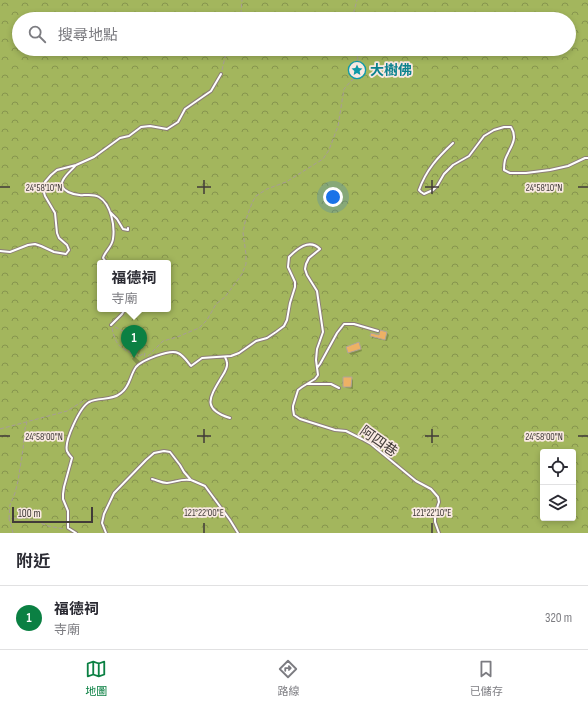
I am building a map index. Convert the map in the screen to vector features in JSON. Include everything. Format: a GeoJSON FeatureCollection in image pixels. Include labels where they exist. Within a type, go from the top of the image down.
{"type":"FeatureCollection","features":[{"type":"Feature","properties":{"kind":"lane"},"geometry":{"type":"LineString","coordinates":[[0,251],[10,252],[35,244],[54,252],[66,254],[69,250],[67,245],[59,238],[55,213],[45,196],[43,189],[45,182],[51,175],[57,170],[76,165],[94,156],[120,138],[129,136],[141,127],[150,126],[167,129],[178,122],[185,109],[211,91],[221,74]]}},
{"type":"Feature","properties":{"kind":"lane"},"geometry":{"type":"LineString","coordinates":[[453,143],[440,155],[432,166],[419,190],[424,194],[433,190],[444,174],[459,161],[468,156],[484,136],[494,130],[504,127],[510,127],[514,132],[515,137],[504,163],[504,170],[510,173],[526,173],[568,166],[588,158]]}},
{"type":"Feature","properties":{"kind":"lane"},"geometry":{"type":"LineString","coordinates":[[76,165],[63,180],[62,184],[64,189],[74,194],[84,196],[90,194],[97,196],[105,202],[112,218],[113,237],[112,242],[103,256],[105,260]]}},
{"type":"Feature","properties":{"kind":"lane"},"geometry":{"type":"LineString","coordinates":[[109,211],[117,218],[123,229],[128,230],[128,228]]}},
{"type":"Feature","properties":{"kind":"lane"},"geometry":{"type":"LineString","coordinates":[[76,533],[68,528],[68,511],[63,500],[64,487],[72,458],[67,450],[67,444],[75,422],[85,406],[90,402],[115,397],[122,393],[129,383],[135,369],[142,361],[172,352],[179,353],[191,366],[202,358],[225,357],[239,353],[256,341],[267,338],[276,332],[284,326],[287,320],[295,287],[295,282],[288,267],[289,257],[299,247],[310,244],[318,246],[320,249],[309,258],[305,269],[317,291],[323,332],[317,349],[316,360],[318,375],[308,384]]}},
{"type":"Feature","properties":{"kind":"lane"},"geometry":{"type":"LineString","coordinates":[[111,325],[123,312]]}},
{"type":"Feature","properties":{"kind":"lane"},"geometry":{"type":"LineString","coordinates":[[317,368],[337,332],[344,324],[354,324],[378,331]]}},
{"type":"Feature","properties":{"kind":"lane"},"geometry":{"type":"LineString","coordinates":[[225,357],[227,364],[225,371],[214,390],[210,404],[219,414],[230,418]]}},
{"type":"Feature","properties":{"kind":"lane"},"geometry":{"type":"LineString","coordinates":[[308,384],[332,384],[339,388]]}},
{"type":"Feature","properties":{"kind":"lane","name":"阿四巷"},"geometry":{"type":"LineString","coordinates":[[308,384],[298,390],[293,406],[294,415],[300,419],[335,430],[346,431],[362,439],[371,444],[416,481],[431,489],[438,497],[439,502],[435,514],[435,522],[439,533]]}},
{"type":"Feature","properties":{"kind":"lane"},"geometry":{"type":"LineString","coordinates":[[106,533],[102,523],[104,514],[114,493],[154,453],[164,451],[170,452],[191,480]]}},
{"type":"Feature","properties":{"kind":"lane"},"geometry":{"type":"LineString","coordinates":[[152,479],[167,483],[183,479],[191,480],[205,486],[238,533]]}},
{"type":"Feature","properties":{"kind":"path"},"geometry":{"type":"LineString","coordinates":[[240,12],[242,0]]}},
{"type":"Feature","properties":{"kind":"path"},"geometry":{"type":"LineString","coordinates":[[354,12],[357,0]]}},
{"type":"Feature","properties":{"kind":"path"},"geometry":{"type":"LineString","coordinates":[[221,74],[225,56]]}},
{"type":"Feature","properties":{"kind":"path"},"geometry":{"type":"LineString","coordinates":[[354,79],[354,66],[358,57]]}},
{"type":"Feature","properties":{"kind":"path"},"geometry":{"type":"LineString","coordinates":[[149,353],[163,341],[199,328],[207,320],[216,304],[225,297],[242,274],[246,264],[244,222],[252,203],[256,196],[266,189],[286,182],[323,159],[338,126],[344,89],[361,74],[363,70],[358,57]]}},
{"type":"Feature","properties":{"kind":"path"},"geometry":{"type":"LineString","coordinates":[[111,325],[129,334],[133,340],[129,352]]}},
{"type":"Feature","properties":{"kind":"path"},"geometry":{"type":"LineString","coordinates":[[111,325],[114,337],[120,348],[139,356],[144,353],[142,361]]}},
{"type":"Feature","properties":{"kind":"path"},"geometry":{"type":"LineString","coordinates":[[0,429],[67,411],[85,400]]}},
{"type":"Feature","properties":{"kind":"path"},"geometry":{"type":"LineString","coordinates":[[13,533],[9,519],[10,505],[15,494],[18,481],[27,422]]}},
{"type":"Feature","properties":{"kind":"path"},"geometry":{"type":"LineString","coordinates":[[9,519],[28,518],[48,526],[63,529],[68,528]]}},
{"type":"Feature","properties":{"kind":"green space"},"geometry":{"type":"Polygon","coordinates":[[[0,0],[588,0],[588,533],[0,533],[0,0]]]}},
{"type":"Feature","properties":{"kind":"building"},"geometry":{"type":"Polygon","coordinates":[[[380,330],[387,332],[385,340],[370,336],[371,333],[379,335],[380,330]]]}},
{"type":"Feature","properties":{"kind":"building"},"geometry":{"type":"Polygon","coordinates":[[[359,342],[361,349],[348,353],[346,347],[359,342]]]}},
{"type":"Feature","properties":{"kind":"building"},"geometry":{"type":"Polygon","coordinates":[[[343,377],[352,377],[351,387],[343,387],[343,377]]]}},
{"type":"Feature","properties":{"kind":"place","name":"大樹佛"},"geometry":{"type":"Point","coordinates":[357,70]}},
{"type":"Feature","properties":{"kind":"place","name":"福德祠"},"geometry":{"type":"Point","coordinates":[134,358]}}]}
